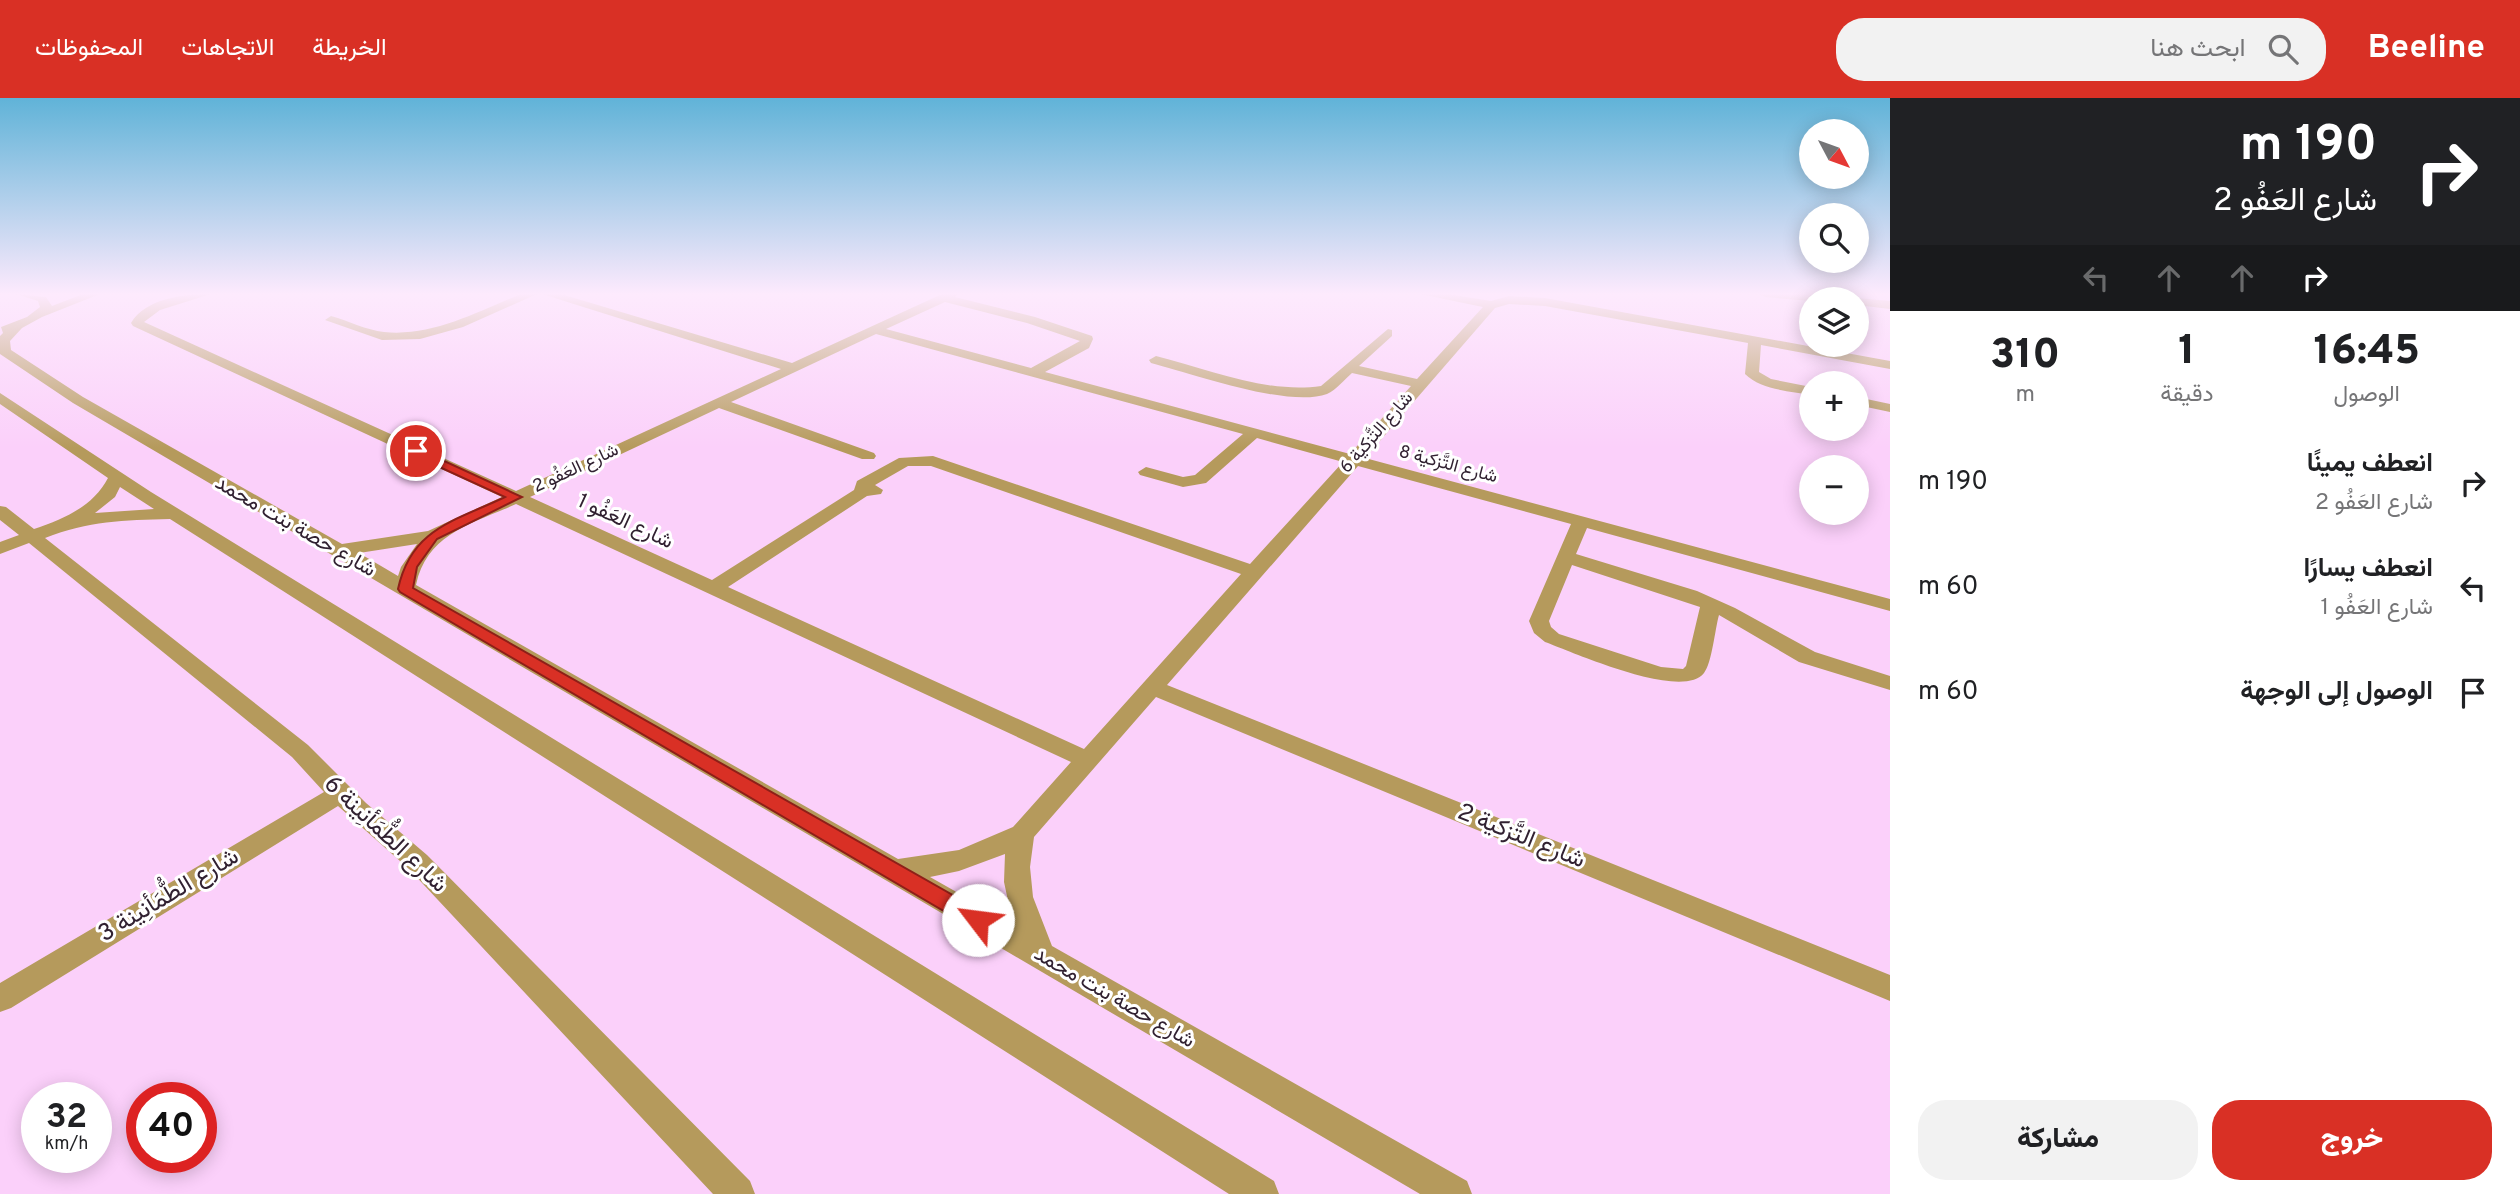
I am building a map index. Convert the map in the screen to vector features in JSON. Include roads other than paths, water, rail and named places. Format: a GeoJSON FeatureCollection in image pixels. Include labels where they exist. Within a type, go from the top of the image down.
{"type":"FeatureCollection","features":[{"type":"Feature","properties":{"kind":"street","name":"شارع حصة بنت محمد"},"geometry":{"type":"LineString","coordinates":[[2,345],[10,356],[156,447],[1454,1194]]}},
{"type":"Feature","properties":{"kind":"street","name":"شارع العَفُو 1"},"geometry":{"type":"LineString","coordinates":[[185,345],[1087,760]]}},
{"type":"Feature","properties":{"kind":"street"},"geometry":{"type":"LineString","coordinates":[[717,345],[793,368]]}},
{"type":"Feature","properties":{"kind":"street","name":"شارع العَفُو 2"},"geometry":{"type":"LineString","coordinates":[[336,550],[433,536],[842,345]]}},
{"type":"Feature","properties":{"kind":"street","name":"شارع التَّزكية 8"},"geometry":{"type":"LineString","coordinates":[[930,345],[1890,605]]}},
{"type":"Feature","properties":{"kind":"street"},"geometry":{"type":"LineString","coordinates":[[1032,373],[1084,345]]}},
{"type":"Feature","properties":{"kind":"street"},"geometry":{"type":"LineString","coordinates":[[1156,360],[1299,393],[1325,390],[1375,345]]}},
{"type":"Feature","properties":{"kind":"street","name":"شارع التَّزكية 6"},"geometry":{"type":"LineString","coordinates":[[891,870],[920,869],[958,862],[1000,847],[1022,834],[1420,384],[1458,345]]}},
{"type":"Feature","properties":{"kind":"street"},"geometry":{"type":"LineString","coordinates":[[1755,345],[1752,374],[1767,382],[1799,389]]}},
{"type":"Feature","properties":{"kind":"street"},"geometry":{"type":"LineString","coordinates":[[1778,345],[1890,365]]}},
{"type":"Feature","properties":{"kind":"street"},"geometry":{"type":"LineString","coordinates":[[1350,368],[1420,384]]}},
{"type":"Feature","properties":{"kind":"street"},"geometry":{"type":"LineString","coordinates":[[0,397],[174,514],[1233,1183],[1261,1194]]}},
{"type":"Feature","properties":{"kind":"street"},"geometry":{"type":"LineString","coordinates":[[719,402],[868,456]]}},
{"type":"Feature","properties":{"kind":"street"},"geometry":{"type":"LineString","coordinates":[[1869,404],[1890,408]]}},
{"type":"Feature","properties":{"kind":"street"},"geometry":{"type":"LineString","coordinates":[[1146,472],[1184,481],[1200,479],[1254,433]]}},
{"type":"Feature","properties":{"kind":"street"},"geometry":{"type":"LineString","coordinates":[[713,588],[862,492],[875,490],[902,475],[916,466],[917,460],[937,462],[1254,572]]}},
{"type":"Feature","properties":{"kind":"street"},"geometry":{"type":"LineString","coordinates":[[73,521],[109,493],[117,477]]}},
{"type":"Feature","properties":{"kind":"street","name":"شارع الطُّمَأنِينة 6"},"geometry":{"type":"LineString","coordinates":[[0,511],[300,751],[339,794],[418,862],[737,1194]]}},
{"type":"Feature","properties":{"kind":"street"},"geometry":{"type":"LineString","coordinates":[[0,548],[73,521],[117,515],[174,514]]}},
{"type":"Feature","properties":{"kind":"street"},"geometry":{"type":"LineString","coordinates":[[1581,521],[1539,625],[1552,638],[1659,674],[1688,676],[1696,669],[1711,604]]}},
{"type":"Feature","properties":{"kind":"street","name":"شارع العَفُو 2"},"geometry":{"type":"LineString","coordinates":[[405,589],[410,567],[433,536]]}},
{"type":"Feature","properties":{"kind":"street"},"geometry":{"type":"LineString","coordinates":[[1566,557],[1672,589],[1711,604],[1807,657],[1890,683]]}},
{"type":"Feature","properties":{"kind":"street","name":"شارع التَّزكية 2"},"geometry":{"type":"LineString","coordinates":[[1152,687],[1890,988]]}},
{"type":"Feature","properties":{"kind":"street","name":"شارع الطُّمَأنِينة 3"},"geometry":{"type":"LineString","coordinates":[[0,999],[339,794]]}},
{"type":"Feature","properties":{"kind":"street"},"geometry":{"type":"LineString","coordinates":[[1022,834],[1016,862],[1017,893],[1022,915],[1044,958]]}}]}
